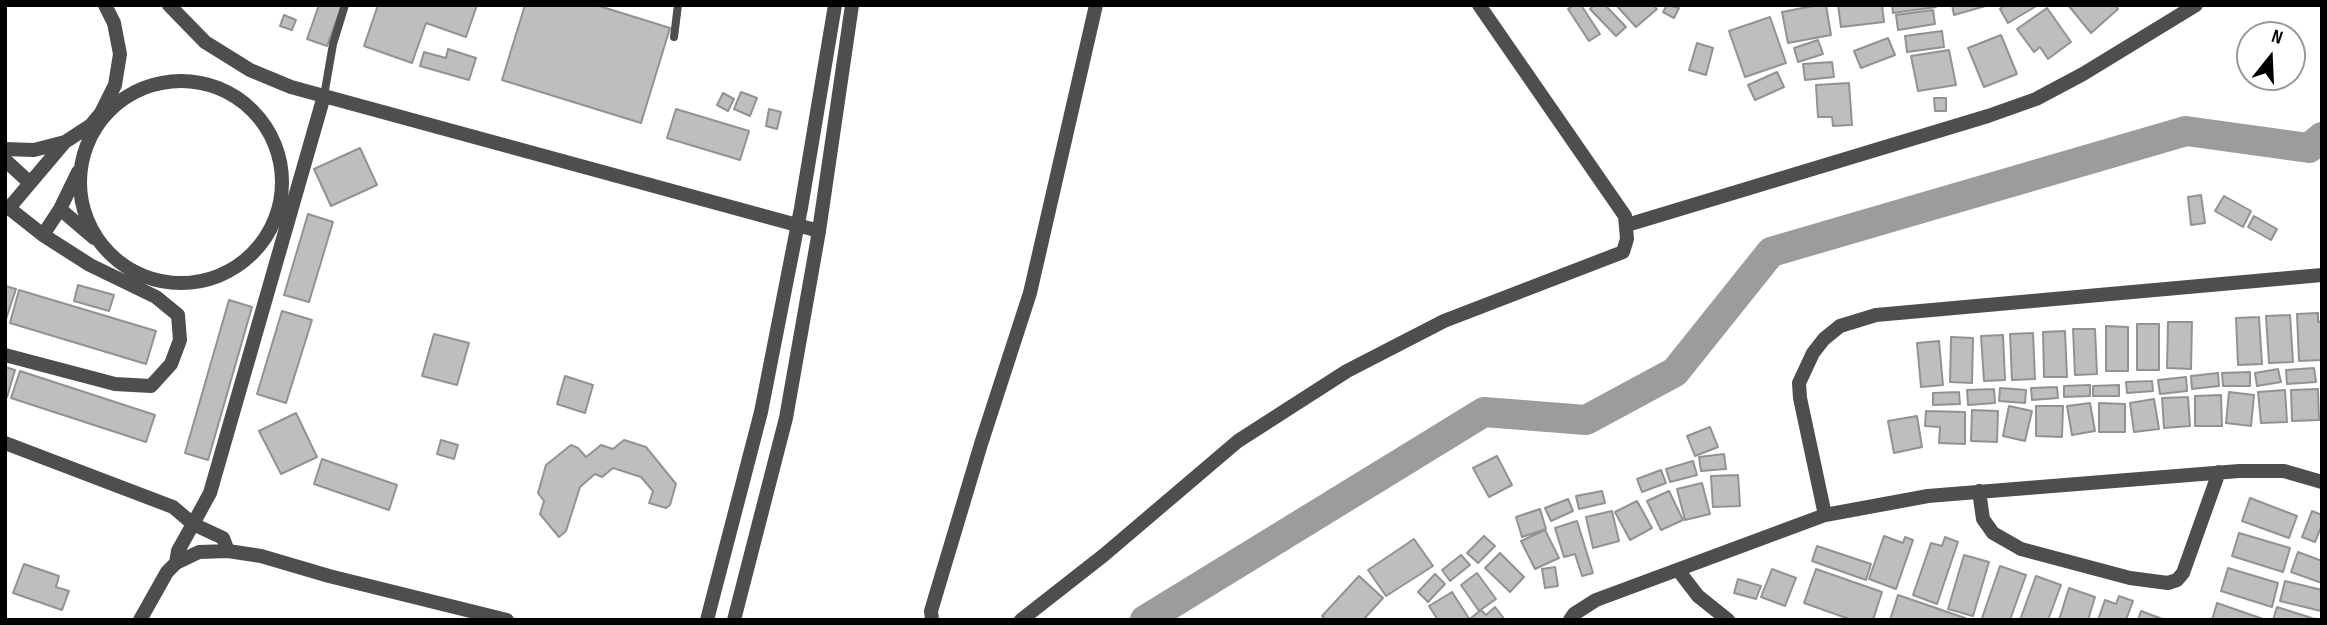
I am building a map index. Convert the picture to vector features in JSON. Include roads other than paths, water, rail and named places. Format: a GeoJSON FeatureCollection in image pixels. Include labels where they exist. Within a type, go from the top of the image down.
{"type":"FeatureCollection","features":[{"type":"Feature","properties":{"kind":"street"},"geometry":{"type":"LineString","coordinates":[[5,355],[115,384],[151,386],[171,364],[180,340],[178,315],[156,297],[90,265],[43,235],[7,207],[65,142],[91,125],[105,106],[119,70],[118,39],[105,5]]}},
{"type":"Feature","properties":{"kind":"street"},"geometry":{"type":"LineString","coordinates":[[169,5],[205,42],[250,70],[291,86],[818,231]]}},
{"type":"Feature","properties":{"kind":"street"},"geometry":{"type":"LineString","coordinates":[[706,620],[761,412],[835,5]]}},
{"type":"Feature","properties":{"kind":"street"},"geometry":{"type":"LineString","coordinates":[[734,620],[786,418],[852,5]]}},
{"type":"Feature","properties":{"kind":"street"},"geometry":{"type":"LineString","coordinates":[[932,620],[931,611],[981,444],[1030,293],[1096,5]]}},
{"type":"Feature","properties":{"kind":"street"},"geometry":{"type":"LineString","coordinates":[[1021,620],[1104,555],[1238,441],[1347,371],[1444,321],[1623,252],[1628,239],[1625,216],[1479,5]]}},
{"type":"Feature","properties":{"kind":"street"},"geometry":{"type":"LineString","coordinates":[[1627,225],[1988,116],[2036,99],[2196,5]]}},
{"type":"Feature","properties":{"kind":"street"},"geometry":{"type":"LineString","coordinates":[[43,235],[60,209],[91,135],[111,108],[139,90],[171,81],[204,84],[235,96],[260,119],[279,156],[281,197],[271,229],[251,255],[223,274],[191,282],[157,280],[127,267],[60,209]]}},
{"type":"Feature","properties":{"kind":"street"},"geometry":{"type":"LineString","coordinates":[[176,563],[178,551],[210,493],[324,96]]}},
{"type":"Feature","properties":{"kind":"street"},"geometry":{"type":"LineString","coordinates":[[5,149],[34,150],[65,142]]}},
{"type":"Feature","properties":{"kind":"street"},"geometry":{"type":"LineString","coordinates":[[5,160],[30,183]]}},
{"type":"Feature","properties":{"kind":"street"},"geometry":{"type":"LineString","coordinates":[[80,166],[79,183],[83,208],[92,231],[102,245]]}},
{"type":"Feature","properties":{"kind":"street"},"geometry":{"type":"LineString","coordinates":[[1825,515],[1799,383],[1813,353],[1824,339],[1840,326],[1876,315],[2322,275]]}},
{"type":"Feature","properties":{"kind":"street"},"geometry":{"type":"LineString","coordinates":[[5,443],[173,506],[193,524],[223,538],[228,551]]}},
{"type":"Feature","properties":{"kind":"street"},"geometry":{"type":"LineString","coordinates":[[1979,491],[1983,519],[1993,533],[2021,549],[2130,578],[2168,583],[2177,580],[2183,573],[2219,471]]}},
{"type":"Feature","properties":{"kind":"street"},"geometry":{"type":"LineString","coordinates":[[1570,620],[1574,614],[1596,600],[1825,515],[1928,496],[2219,471],[2284,471],[2322,482]]}},
{"type":"Feature","properties":{"kind":"street"},"geometry":{"type":"LineString","coordinates":[[141,620],[167,572],[176,563],[198,552],[228,551],[261,556],[329,576],[507,620]]}},
{"type":"Feature","properties":{"kind":"street"},"geometry":{"type":"LineString","coordinates":[[1678,570],[1698,596],[1728,620]]}},
{"type":"Feature","properties":{"kind":"lane"},"geometry":{"type":"LineString","coordinates":[[324,96],[333,44],[345,5]]}},
{"type":"Feature","properties":{"kind":"lane"},"geometry":{"type":"LineString","coordinates":[[674,37],[678,5]]}},
{"type":"Feature","properties":{"kind":"waterway"},"geometry":{"type":"LineString","coordinates":[[1145,620],[1484,412],[1586,420],[1675,372],[1771,252],[2186,131],[2309,148],[2322,137]]}}]}
